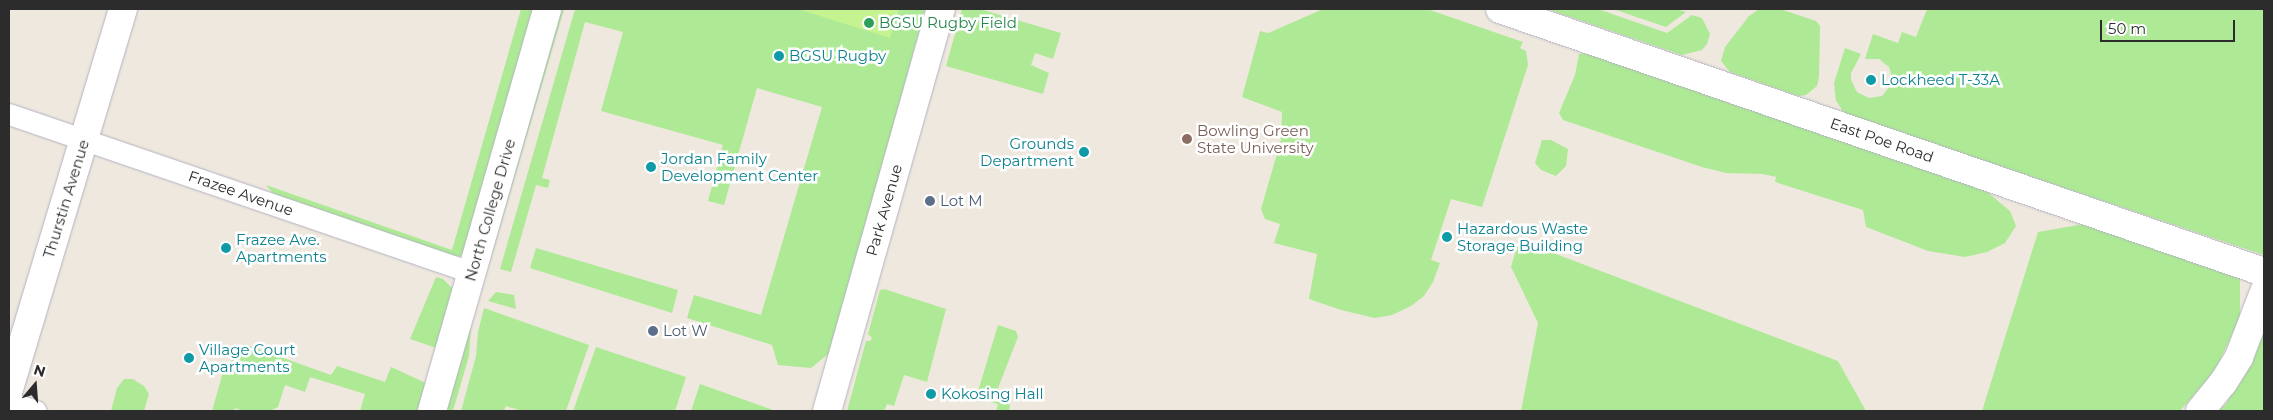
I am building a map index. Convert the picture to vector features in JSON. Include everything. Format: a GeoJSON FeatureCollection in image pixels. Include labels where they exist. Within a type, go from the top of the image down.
{"type":"FeatureCollection","features":[{"type":"Feature","properties":{"kind":"street","name":"Thurstin Avenue"},"geometry":{"type":"LineString","coordinates":[[9,389],[123,9]]}},
{"type":"Feature","properties":{"kind":"street","name":"North College Drive"},"geometry":{"type":"LineString","coordinates":[[432,411],[547,9]]}},
{"type":"Feature","properties":{"kind":"street","name":"Park Avenue"},"geometry":{"type":"LineString","coordinates":[[827,411],[941,9]]}},
{"type":"Feature","properties":{"kind":"street","name":"East Poe Road"},"geometry":{"type":"LineString","coordinates":[[1500,9],[2264,272]]}},
{"type":"Feature","properties":{"kind":"street","name":"Frazee Avenue"},"geometry":{"type":"LineString","coordinates":[[9,114],[473,273]]}},
{"type":"Feature","properties":{"kind":"street"},"geometry":{"type":"LineString","coordinates":[[2200,411],[2223,383],[2240,357],[2264,292]]}},
{"type":"Feature","properties":{"kind":"street"},"geometry":{"type":"LineString","coordinates":[[9,402],[36,411]]}},
{"type":"Feature","properties":{"kind":"green space"},"geometry":{"type":"Polygon","coordinates":[[[521,9],[537,9],[471,243],[461,256],[449,257],[276,197],[266,185],[452,250],[521,9]]]}},
{"type":"Feature","properties":{"kind":"green space"},"geometry":{"type":"Polygon","coordinates":[[[560,9],[564,9],[490,261],[490,244],[560,9]]]}},
{"type":"Feature","properties":{"kind":"green space"},"geometry":{"type":"Polygon","coordinates":[[[575,9],[925,9],[832,351],[811,368],[778,365],[772,345],[687,318],[694,295],[761,315],[822,107],[757,88],[724,205],[708,201],[723,145],[601,111],[623,32],[585,22],[542,178],[550,180],[548,188],[536,185],[511,272],[500,269],[575,9]]]}},
{"type":"Feature","properties":{"kind":"green space","name":"BGSU Rugby Field"},"geometry":{"type":"Polygon","coordinates":[[[798,9],[899,9],[890,38],[798,9]]]}},
{"type":"Feature","properties":{"kind":"green space"},"geometry":{"type":"Polygon","coordinates":[[[962,9],[980,9],[1061,33],[1053,59],[1035,53],[1031,65],[1049,73],[1043,94],[946,66],[962,9]]]}},
{"type":"Feature","properties":{"kind":"green space"},"geometry":{"type":"Polygon","coordinates":[[[1323,9],[1427,9],[1523,42],[1520,48],[1526,51],[1528,65],[1482,207],[1451,199],[1431,260],[1440,263],[1433,282],[1424,296],[1411,306],[1392,315],[1375,318],[1341,310],[1309,299],[1317,254],[1274,243],[1280,224],[1265,219],[1261,209],[1281,140],[1282,112],[1242,97],[1260,31],[1268,33],[1323,9]]]}},
{"type":"Feature","properties":{"kind":"green space"},"geometry":{"type":"Polygon","coordinates":[[[1547,9],[1598,9],[1667,33],[1692,15],[1702,18],[1710,34],[1707,44],[1702,50],[1682,55],[1547,9]]]}},
{"type":"Feature","properties":{"kind":"green space"},"geometry":{"type":"Polygon","coordinates":[[[1613,9],[1676,9],[1686,12],[1666,27],[1613,9]]]}},
{"type":"Feature","properties":{"kind":"green space"},"geometry":{"type":"Polygon","coordinates":[[[1759,9],[1780,9],[1816,21],[1820,26],[1819,77],[1817,86],[1806,95],[1799,96],[1730,72],[1721,61],[1725,47],[1749,16],[1759,9]]]}},
{"type":"Feature","properties":{"kind":"green space"},"geometry":{"type":"Polygon","coordinates":[[[1927,9],[2264,9],[2264,255],[1845,114],[1836,101],[1834,83],[1845,48],[1861,54],[1851,73],[1851,80],[1857,92],[1869,98],[1882,96],[1890,86],[1891,73],[1889,67],[1879,59],[1865,59],[1873,34],[1898,43],[1902,32],[1916,37],[1927,9]]]}},
{"type":"Feature","properties":{"kind":"green space"},"geometry":{"type":"Polygon","coordinates":[[[1599,53],[1979,185],[2010,211],[2016,226],[2005,243],[1987,252],[1965,257],[1928,251],[1866,227],[1863,210],[1775,182],[1776,177],[1763,174],[1726,173],[1702,167],[1563,120],[1559,113],[1575,75],[1579,54],[1599,53]]]}},
{"type":"Feature","properties":{"kind":"green space"},"geometry":{"type":"Polygon","coordinates":[[[1542,140],[1551,140],[1568,149],[1566,166],[1556,176],[1541,170],[1535,163],[1542,140]]]}},
{"type":"Feature","properties":{"kind":"green space"},"geometry":{"type":"Polygon","coordinates":[[[2084,224],[2240,276],[2240,317],[2215,371],[2180,411],[1982,411],[2038,232],[2084,224]]]}},
{"type":"Feature","properties":{"kind":"green space"},"geometry":{"type":"Polygon","coordinates":[[[1519,240],[1838,361],[1866,411],[1521,411],[1538,323],[1511,267],[1519,240]]]}},
{"type":"Feature","properties":{"kind":"green space"},"geometry":{"type":"Polygon","coordinates":[[[536,248],[678,290],[672,313],[530,268],[536,248]]]}},
{"type":"Feature","properties":{"kind":"green space"},"geometry":{"type":"Polygon","coordinates":[[[436,277],[443,279],[452,288],[455,298],[439,349],[410,339],[436,277]]]}},
{"type":"Feature","properties":{"kind":"green space"},"geometry":{"type":"Polygon","coordinates":[[[884,289],[946,309],[927,382],[904,375],[894,406],[887,404],[884,411],[847,411],[866,341],[870,341],[872,338],[868,334],[880,290],[884,289]]]}},
{"type":"Feature","properties":{"kind":"green space"},"geometry":{"type":"Polygon","coordinates":[[[496,292],[514,295],[516,309],[488,301],[496,292]]]}},
{"type":"Feature","properties":{"kind":"green space"},"geometry":{"type":"Polygon","coordinates":[[[476,305],[471,328],[469,356],[453,411],[443,411],[476,305]]]}},
{"type":"Feature","properties":{"kind":"green space"},"geometry":{"type":"Polygon","coordinates":[[[484,308],[589,345],[566,411],[522,411],[506,406],[504,411],[461,411],[476,356],[478,332],[484,308]]]}},
{"type":"Feature","properties":{"kind":"green space"},"geometry":{"type":"Polygon","coordinates":[[[2264,324],[2264,411],[2218,411],[2226,404],[2256,349],[2264,324]]]}},
{"type":"Feature","properties":{"kind":"green space"},"geometry":{"type":"Polygon","coordinates":[[[998,325],[1016,331],[1018,337],[998,388],[1010,406],[1009,411],[996,411],[998,404],[976,398],[998,325]]]}},
{"type":"Feature","properties":{"kind":"green space"},"geometry":{"type":"Polygon","coordinates":[[[244,344],[331,375],[337,366],[385,382],[391,367],[426,383],[421,411],[360,411],[365,394],[310,377],[305,392],[285,385],[278,407],[270,411],[243,411],[235,408],[234,411],[212,411],[223,372],[244,344]]]}},
{"type":"Feature","properties":{"kind":"green space"},"geometry":{"type":"Polygon","coordinates":[[[596,347],[686,377],[675,411],[573,411],[596,347]]]}},
{"type":"Feature","properties":{"kind":"green space"},"geometry":{"type":"Polygon","coordinates":[[[124,379],[133,379],[144,386],[149,394],[144,411],[111,411],[117,388],[124,379]]]}},
{"type":"Feature","properties":{"kind":"green space"},"geometry":{"type":"Polygon","coordinates":[[[700,384],[776,411],[691,411],[700,384]]]}},
{"type":"Feature","properties":{"kind":"place","name":"BGSU Rugby Field"},"geometry":{"type":"Point","coordinates":[869,23]}},
{"type":"Feature","properties":{"kind":"place","name":"BGSU Rugby"},"geometry":{"type":"Point","coordinates":[779,56]}},
{"type":"Feature","properties":{"kind":"place","name":"Lockheed T-33A"},"geometry":{"type":"Point","coordinates":[1871,80]}},
{"type":"Feature","properties":{"kind":"place","name":"Bowling Green State University"},"geometry":{"type":"Point","coordinates":[1187,139]}},
{"type":"Feature","properties":{"kind":"place","name":"Grounds Department"},"geometry":{"type":"Point","coordinates":[1084,152]}},
{"type":"Feature","properties":{"kind":"place","name":"Jordan Family Development Center"},"geometry":{"type":"Point","coordinates":[651,167]}},
{"type":"Feature","properties":{"kind":"place","name":"Lot M"},"geometry":{"type":"Point","coordinates":[930,201]}},
{"type":"Feature","properties":{"kind":"place","name":"Hazardous Waste Storage Building"},"geometry":{"type":"Point","coordinates":[1447,237]}},
{"type":"Feature","properties":{"kind":"place","name":"Frazee Ave. Apartments"},"geometry":{"type":"Point","coordinates":[226,248]}},
{"type":"Feature","properties":{"kind":"place","name":"Lot W"},"geometry":{"type":"Point","coordinates":[653,331]}},
{"type":"Feature","properties":{"kind":"place","name":"Village Court Apartments"},"geometry":{"type":"Point","coordinates":[189,358]}},
{"type":"Feature","properties":{"kind":"place","name":"Kokosing Hall"},"geometry":{"type":"Point","coordinates":[931,394]}}]}
